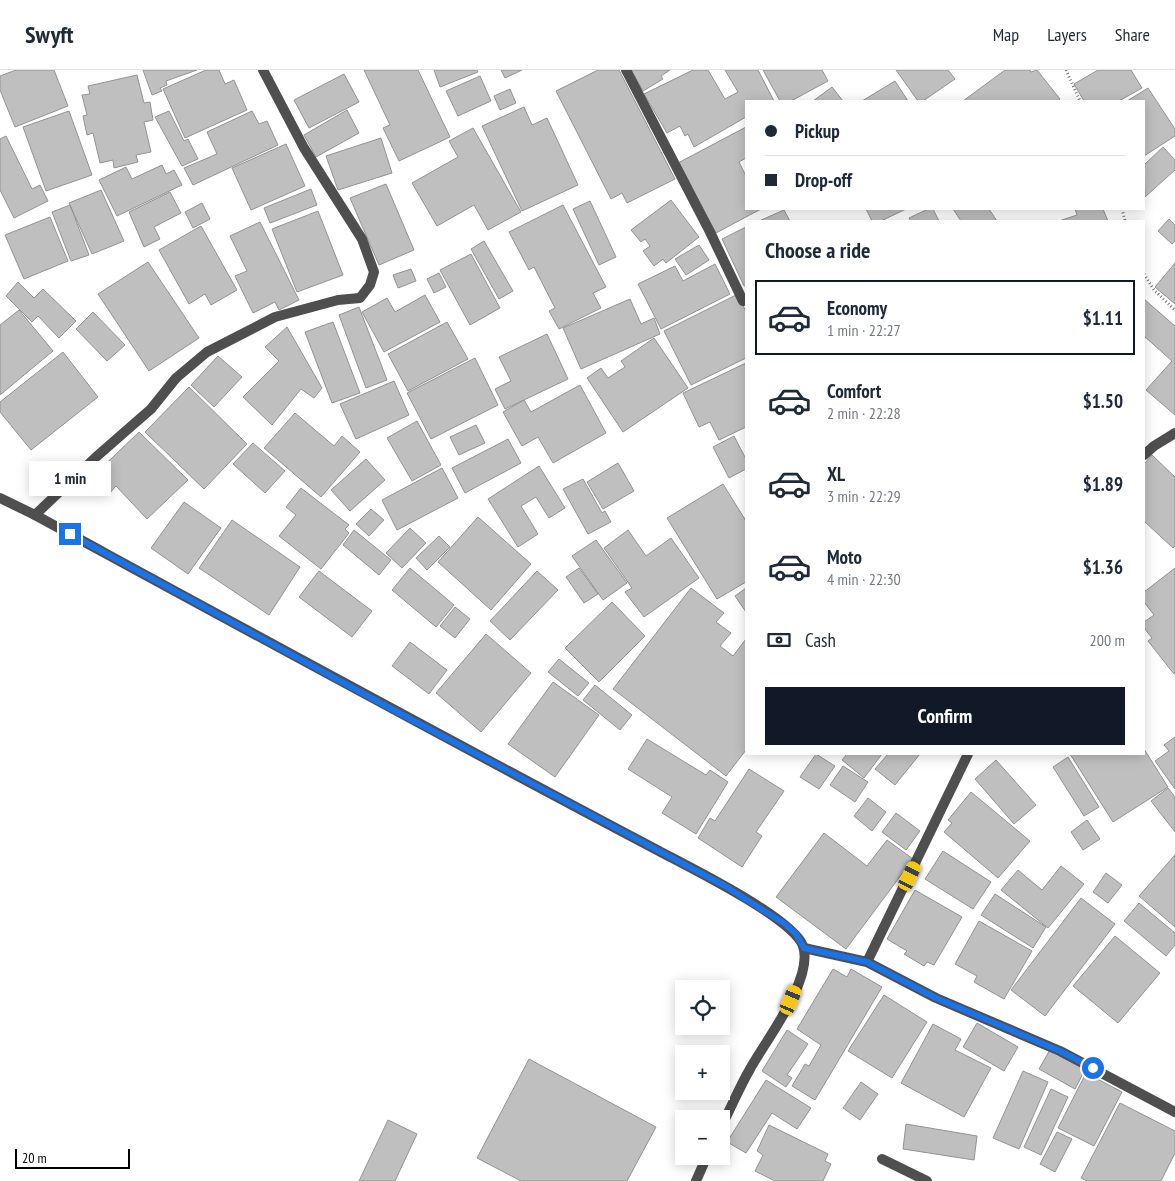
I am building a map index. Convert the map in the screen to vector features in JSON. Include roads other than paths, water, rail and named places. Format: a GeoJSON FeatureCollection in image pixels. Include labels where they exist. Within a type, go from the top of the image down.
{"type":"FeatureCollection","features":[{"type":"Feature","properties":{"kind":"street"},"geometry":{"type":"LineString","coordinates":[[35,515],[96,457],[151,409],[176,378],[207,352],[275,317],[338,300],[360,298],[370,285],[374,272],[362,239],[304,148],[263,70]]}},
{"type":"Feature","properties":{"kind":"street"},"geometry":{"type":"LineString","coordinates":[[626,70],[710,232],[743,301]]}},
{"type":"Feature","properties":{"kind":"street"},"geometry":{"type":"LineString","coordinates":[[1145,454],[1175,433]]}},
{"type":"Feature","properties":{"kind":"street"},"geometry":{"type":"LineString","coordinates":[[0,498],[35,515],[377,702],[725,886],[785,924],[796,934],[804,948],[802,973],[791,1000],[749,1070],[730,1110]]}},
{"type":"Feature","properties":{"kind":"street"},"geometry":{"type":"LineString","coordinates":[[867,962],[968,755]]}},
{"type":"Feature","properties":{"kind":"street"},"geometry":{"type":"LineString","coordinates":[[804,948],[867,962],[936,998],[1060,1051],[1175,1112]]}},
{"type":"Feature","properties":{"kind":"street"},"geometry":{"type":"LineString","coordinates":[[882,1159],[927,1181]]}},
{"type":"Feature","properties":{"kind":"street"},"geometry":{"type":"LineString","coordinates":[[696,1181],[703,1165]]}}]}
